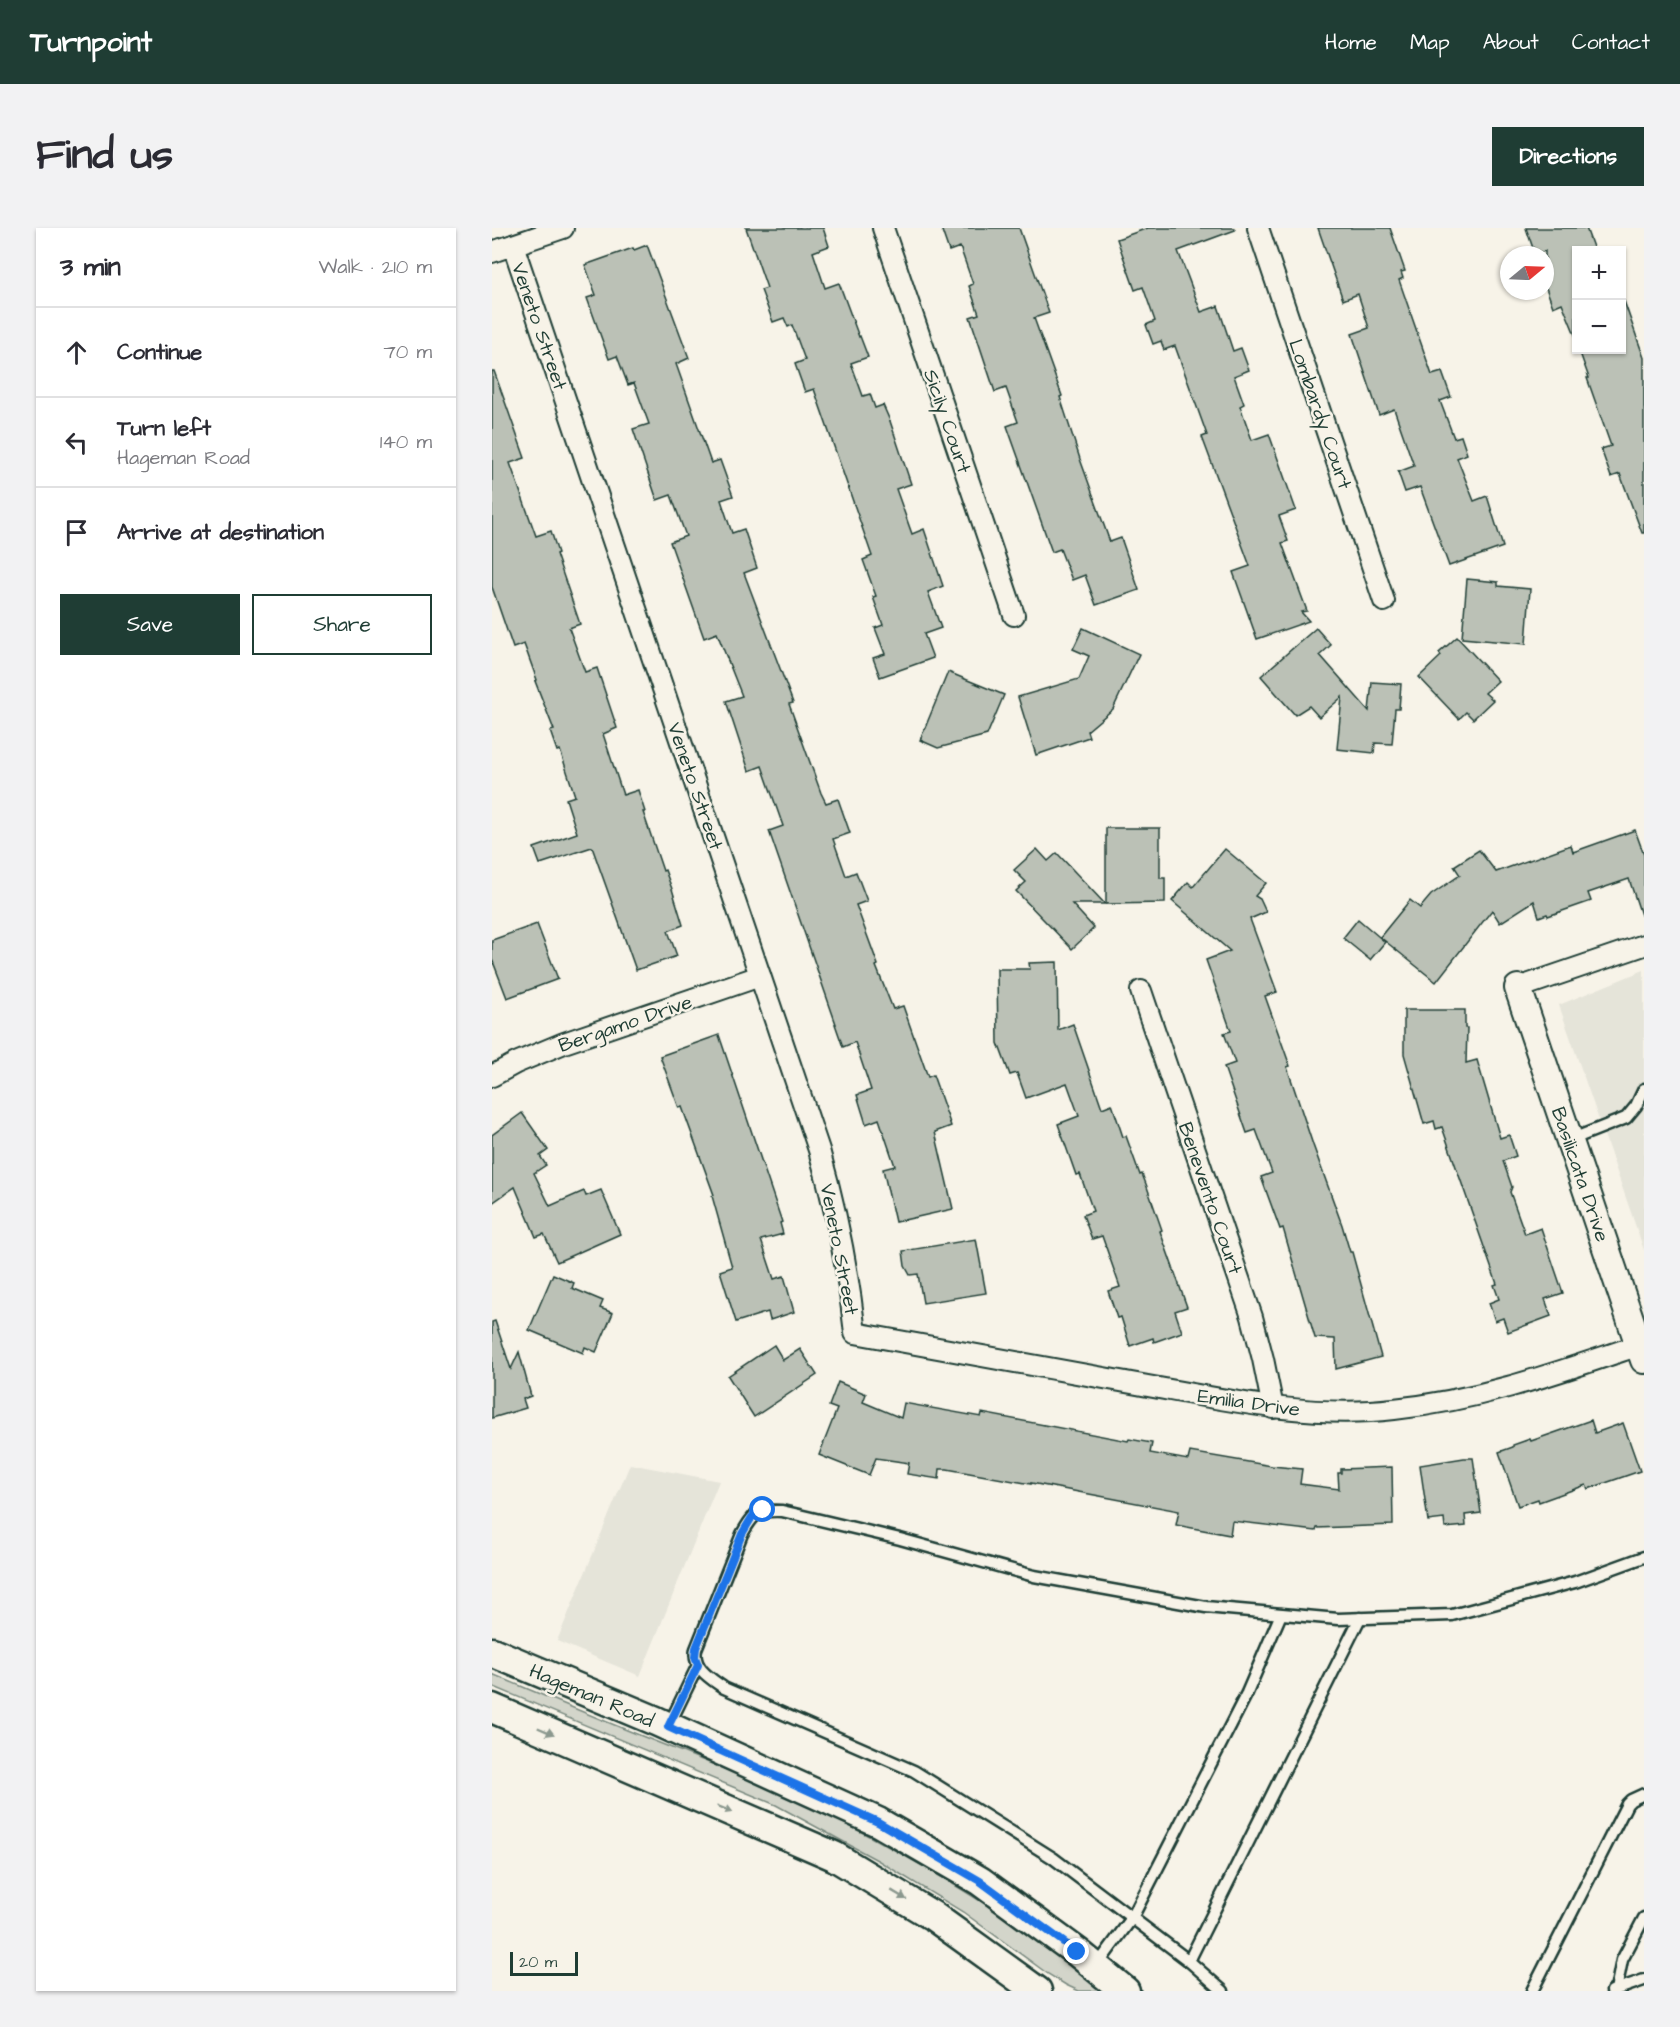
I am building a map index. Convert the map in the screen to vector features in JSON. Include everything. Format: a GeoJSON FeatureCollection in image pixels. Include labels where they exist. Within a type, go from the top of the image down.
{"type":"FeatureCollection","features":[{"type":"Feature","properties":{"kind":"main road","name":"Hageman Road"},"geometry":{"type":"LineString","coordinates":[[492,1652],[668,1727],[878,1822],[980,1881],[1125,1991]]}},
{"type":"Feature","properties":{"kind":"main road"},"geometry":{"type":"LineString","coordinates":[[492,1708],[834,1856],[933,1916],[1037,1991]]}},
{"type":"Feature","properties":{"kind":"street"},"geometry":{"type":"LineString","coordinates":[[492,252],[563,228]]}},
{"type":"Feature","properties":{"kind":"street","name":"Sicily Court"},"geometry":{"type":"LineString","coordinates":[[883,228],[1014,615]]}},
{"type":"Feature","properties":{"kind":"street","name":"Lombardy Court"},"geometry":{"type":"LineString","coordinates":[[1258,228],[1384,601]]}},
{"type":"Feature","properties":{"kind":"street","name":"Veneto Street"},"geometry":{"type":"LineString","coordinates":[[513,245],[819,1150],[836,1212],[848,1271],[855,1333]]}},
{"type":"Feature","properties":{"kind":"street"},"geometry":{"type":"LineString","coordinates":[[1518,988],[1644,945]]}},
{"type":"Feature","properties":{"kind":"street","name":"Bergamo Drive"},"geometry":{"type":"LineString","coordinates":[[492,1076],[516,1063],[564,1043],[760,976]]}},
{"type":"Feature","properties":{"kind":"street","name":"Basilicata Drive"},"geometry":{"type":"LineString","coordinates":[[1518,988],[1640,1340]]}},
{"type":"Feature","properties":{"kind":"street","name":"Benevento Court"},"geometry":{"type":"LineString","coordinates":[[1141,991],[1252,1317],[1273,1408]]}},
{"type":"Feature","properties":{"kind":"street","name":"Emilia Drive"},"geometry":{"type":"LineString","coordinates":[[855,1333],[1273,1408],[1327,1411],[1391,1410],[1455,1401],[1518,1385],[1640,1340]]}},
{"type":"Feature","properties":{"kind":"lane"},"geometry":{"type":"LineString","coordinates":[[1569,1140],[1626,1118],[1636,1106],[1644,1089]]}},
{"type":"Feature","properties":{"kind":"lane"},"geometry":{"type":"LineString","coordinates":[[1223,1991],[1189,1961],[1053,1858],[914,1771],[724,1688],[703,1673],[695,1657],[696,1648],[742,1534],[752,1517],[763,1510],[782,1511],[900,1539],[1034,1576],[1206,1607],[1338,1618],[1452,1615],[1575,1582],[1644,1557]]}},
{"type":"Feature","properties":{"kind":"lane"},"geometry":{"type":"LineString","coordinates":[[1096,1967],[1132,1918],[1248,1693],[1281,1614]]}},
{"type":"Feature","properties":{"kind":"lane"},"geometry":{"type":"LineString","coordinates":[[1189,1961],[1360,1618]]}},
{"type":"Feature","properties":{"kind":"lane"},"geometry":{"type":"LineString","coordinates":[[668,1727],[698,1665]]}},
{"type":"Feature","properties":{"kind":"lane"},"geometry":{"type":"LineString","coordinates":[[1532,1991],[1627,1803],[1644,1794]]}},
{"type":"Feature","properties":{"kind":"lane"},"geometry":{"type":"LineString","coordinates":[[1614,1990],[1622,1960],[1644,1918]]}},
{"type":"Feature","properties":{"kind":"lane"},"geometry":{"type":"LineString","coordinates":[[1614,1990],[1644,1980]]}},
{"type":"Feature","properties":{"kind":"shaded area"},"geometry":{"type":"Polygon","coordinates":[[[1644,970],[1644,1250],[1559,1005],[1644,970]]]}},
{"type":"Feature","properties":{"kind":"shaded area"},"geometry":{"type":"Polygon","coordinates":[[[630,1464],[719,1481],[640,1676],[557,1641],[630,1464]]]}},
{"type":"Feature","properties":{"kind":"shaded area"},"geometry":{"type":"Polygon","coordinates":[[[492,1674],[761,1784],[850,1826],[926,1868],[1001,1914],[1107,1991],[1079,1991],[1066,1985],[963,1912],[879,1861],[776,1805],[492,1686],[492,1674]]]}},
{"type":"Feature","properties":{"kind":"building"},"geometry":{"type":"Polygon","coordinates":[[[746,228],[823,228],[829,246],[813,252],[825,288],[839,283],[860,336],[868,357],[851,363],[863,396],[870,394],[875,408],[883,405],[890,421],[911,484],[896,489],[912,534],[924,529],[943,586],[928,592],[941,628],[924,634],[933,658],[880,677],[873,658],[885,654],[875,628],[883,625],[873,597],[876,596],[863,560],[872,556],[814,389],[805,392],[795,364],[805,360],[792,325],[788,327],[784,318],[773,322],[761,290],[767,288],[746,228]]]}},
{"type":"Feature","properties":{"kind":"building"},"geometry":{"type":"Polygon","coordinates":[[[941,228],[1019,228],[1049,313],[1034,318],[1062,396],[1060,397],[1080,459],[1110,542],[1121,538],[1139,590],[1096,605],[1085,575],[1072,580],[1060,549],[1052,552],[1007,426],[1018,422],[1006,388],[995,392],[970,317],[979,314],[969,286],[973,284],[960,247],[949,251],[941,228]]]}},
{"type":"Feature","properties":{"kind":"building"},"geometry":{"type":"Polygon","coordinates":[[[1148,228],[1234,228],[1235,230],[1178,251],[1201,312],[1218,306],[1233,351],[1241,348],[1249,370],[1234,376],[1244,404],[1240,406],[1252,440],[1269,434],[1296,510],[1279,516],[1288,541],[1282,543],[1307,611],[1301,612],[1309,621],[1257,639],[1233,572],[1250,566],[1202,437],[1207,435],[1175,346],[1164,350],[1161,341],[1153,344],[1146,325],[1155,321],[1143,287],[1135,290],[1117,239],[1148,228]]]}},
{"type":"Feature","properties":{"kind":"building"},"geometry":{"type":"Polygon","coordinates":[[[1318,228],[1390,228],[1405,271],[1401,272],[1403,278],[1399,280],[1432,375],[1442,372],[1451,397],[1440,401],[1454,438],[1461,436],[1467,454],[1457,458],[1474,501],[1487,496],[1503,547],[1449,566],[1420,487],[1405,492],[1398,472],[1414,466],[1394,409],[1379,415],[1352,334],[1369,328],[1358,294],[1343,300],[1318,228]]]}},
{"type":"Feature","properties":{"kind":"building"},"geometry":{"type":"Polygon","coordinates":[[[1526,228],[1586,228],[1593,246],[1572,246],[1572,327],[1562,303],[1553,307],[1550,300],[1554,300],[1554,246],[1532,246],[1526,228]]]}},
{"type":"Feature","properties":{"kind":"building"},"geometry":{"type":"Polygon","coordinates":[[[647,245],[689,358],[676,364],[711,463],[720,460],[733,496],[721,500],[732,533],[744,529],[757,568],[744,573],[793,703],[789,704],[821,793],[826,803],[838,799],[850,833],[833,839],[846,876],[856,872],[867,901],[856,905],[878,965],[876,966],[893,1009],[903,1006],[928,1077],[933,1075],[951,1126],[935,1132],[953,1209],[895,1222],[883,1169],[895,1166],[879,1119],[866,1124],[857,1095],[871,1090],[855,1042],[843,1047],[769,831],[783,826],[762,766],[749,771],[726,701],[742,696],[717,633],[704,638],[670,542],[686,536],[671,495],[657,500],[633,429],[649,424],[634,383],[628,385],[617,356],[609,359],[587,298],[596,295],[585,265],[647,245]]]}},
{"type":"Feature","properties":{"kind":"building"},"geometry":{"type":"Polygon","coordinates":[[[1626,307],[1644,358],[1644,533],[1642,533],[1620,474],[1611,477],[1601,449],[1611,446],[1587,378],[1589,378],[1580,354],[1626,354],[1626,307]]]}},
{"type":"Feature","properties":{"kind":"building"},"geometry":{"type":"Polygon","coordinates":[[[492,371],[494,371],[525,458],[510,463],[536,536],[551,531],[558,553],[556,554],[580,624],[569,628],[585,672],[597,668],[617,728],[603,734],[623,795],[638,790],[645,812],[643,812],[683,925],[668,931],[677,956],[636,970],[592,847],[540,864],[534,848],[577,833],[566,799],[575,796],[560,750],[557,751],[550,731],[554,730],[535,681],[537,680],[524,644],[513,648],[492,587],[492,371]]]}},
{"type":"Feature","properties":{"kind":"building"},"geometry":{"type":"Polygon","coordinates":[[[1467,579],[1498,582],[1498,586],[1530,589],[1526,644],[1462,638],[1467,579]]]}},
{"type":"Feature","properties":{"kind":"building"},"geometry":{"type":"Polygon","coordinates":[[[1083,628],[1139,654],[1113,709],[1087,731],[1089,737],[1036,755],[1018,697],[1079,679],[1089,656],[1073,649],[1083,628]]]}},
{"type":"Feature","properties":{"kind":"building"},"geometry":{"type":"Polygon","coordinates":[[[1316,628],[1331,645],[1320,655],[1369,711],[1372,682],[1401,684],[1399,709],[1395,709],[1392,744],[1375,743],[1374,753],[1337,749],[1342,697],[1319,717],[1309,706],[1295,715],[1261,676],[1316,628]]]}},
{"type":"Feature","properties":{"kind":"building"},"geometry":{"type":"Polygon","coordinates":[[[1457,637],[1498,681],[1485,693],[1493,700],[1473,719],[1466,712],[1459,719],[1419,677],[1441,656],[1439,653],[1457,637]]]}},
{"type":"Feature","properties":{"kind":"building"},"geometry":{"type":"Polygon","coordinates":[[[948,672],[1004,695],[987,735],[938,748],[920,740],[948,672]]]}},
{"type":"Feature","properties":{"kind":"building"},"geometry":{"type":"Polygon","coordinates":[[[1106,828],[1160,828],[1160,878],[1165,878],[1165,903],[1106,904],[1106,828]]]}},
{"type":"Feature","properties":{"kind":"building"},"geometry":{"type":"Polygon","coordinates":[[[1635,830],[1644,855],[1644,914],[1641,915],[1629,879],[1588,893],[1591,901],[1548,916],[1547,914],[1539,917],[1534,901],[1500,923],[1492,910],[1436,982],[1380,937],[1410,900],[1420,908],[1431,895],[1460,875],[1454,866],[1479,850],[1496,872],[1571,845],[1573,852],[1635,830]]]}},
{"type":"Feature","properties":{"kind":"building"},"geometry":{"type":"Polygon","coordinates":[[[1037,849],[1048,861],[1057,853],[1105,904],[1072,904],[1094,928],[1072,949],[1016,891],[1026,882],[1014,870],[1037,849]]]}},
{"type":"Feature","properties":{"kind":"building"},"geometry":{"type":"Polygon","coordinates":[[[1225,849],[1266,883],[1255,896],[1260,899],[1266,912],[1250,919],[1277,992],[1265,996],[1290,1066],[1287,1067],[1313,1145],[1350,1252],[1352,1252],[1381,1357],[1336,1369],[1335,1339],[1315,1338],[1283,1228],[1280,1229],[1261,1177],[1272,1173],[1256,1130],[1247,1133],[1224,1067],[1235,1063],[1224,1033],[1231,1031],[1206,960],[1230,951],[1172,901],[1188,882],[1193,887],[1225,849]]]}},
{"type":"Feature","properties":{"kind":"building"},"geometry":{"type":"Polygon","coordinates":[[[1358,919],[1385,942],[1370,960],[1343,938],[1358,919]]]}},
{"type":"Feature","properties":{"kind":"building"},"geometry":{"type":"Polygon","coordinates":[[[537,924],[558,979],[507,998],[492,959],[492,940],[537,924]]]}},
{"type":"Feature","properties":{"kind":"building"},"geometry":{"type":"Polygon","coordinates":[[[1057,962],[1058,1030],[1073,1024],[1102,1108],[1112,1104],[1123,1137],[1126,1136],[1140,1175],[1142,1174],[1146,1184],[1187,1307],[1175,1311],[1182,1332],[1154,1342],[1153,1338],[1130,1346],[1121,1317],[1117,1318],[1108,1291],[1120,1287],[1102,1236],[1092,1239],[1083,1215],[1093,1211],[1080,1174],[1076,1175],[1058,1124],[1079,1116],[1067,1083],[1026,1098],[1017,1073],[1010,1075],[998,1043],[997,969],[1030,969],[1029,963],[1057,962]]]}},
{"type":"Feature","properties":{"kind":"building"},"geometry":{"type":"Polygon","coordinates":[[[1404,1010],[1465,1010],[1466,1063],[1477,1060],[1500,1138],[1509,1135],[1516,1156],[1503,1161],[1512,1187],[1510,1192],[1525,1234],[1541,1228],[1563,1293],[1545,1299],[1551,1316],[1508,1332],[1503,1318],[1495,1321],[1489,1303],[1499,1299],[1494,1285],[1497,1284],[1442,1127],[1436,1129],[1434,1121],[1424,1124],[1404,1054],[1404,1010]]]}},
{"type":"Feature","properties":{"kind":"building"},"geometry":{"type":"Polygon","coordinates":[[[719,1035],[782,1222],[780,1223],[783,1234],[761,1240],[774,1279],[784,1276],[794,1312],[770,1320],[768,1312],[736,1322],[720,1271],[732,1267],[712,1196],[714,1195],[682,1107],[679,1108],[660,1056],[719,1035]]]}},
{"type":"Feature","properties":{"kind":"building"},"geometry":{"type":"Polygon","coordinates":[[[522,1113],[548,1150],[540,1156],[546,1165],[534,1173],[550,1206],[584,1191],[586,1196],[601,1190],[620,1234],[557,1262],[544,1234],[536,1237],[515,1187],[492,1203],[492,1135],[522,1113]]]}},
{"type":"Feature","properties":{"kind":"building"},"geometry":{"type":"Polygon","coordinates":[[[976,1239],[986,1293],[923,1303],[918,1274],[910,1275],[905,1266],[903,1251],[976,1239]]]}},
{"type":"Feature","properties":{"kind":"building"},"geometry":{"type":"Polygon","coordinates":[[[553,1274],[574,1283],[572,1288],[603,1301],[600,1308],[613,1313],[596,1352],[585,1347],[583,1353],[529,1330],[553,1274]]]}},
{"type":"Feature","properties":{"kind":"building"},"geometry":{"type":"Polygon","coordinates":[[[495,1321],[511,1369],[519,1352],[531,1396],[523,1399],[526,1408],[492,1418],[492,1322],[495,1321]]]}},
{"type":"Feature","properties":{"kind":"building"},"geometry":{"type":"Polygon","coordinates":[[[774,1345],[783,1360],[800,1349],[817,1375],[754,1417],[728,1376],[774,1345]]]}},
{"type":"Feature","properties":{"kind":"building"},"geometry":{"type":"Polygon","coordinates":[[[838,1382],[866,1394],[863,1402],[901,1418],[904,1403],[981,1417],[982,1413],[1128,1441],[1129,1439],[1152,1443],[1150,1453],[1188,1460],[1190,1452],[1302,1469],[1300,1484],[1339,1489],[1338,1473],[1341,1473],[1341,1469],[1392,1467],[1393,1525],[1317,1528],[1316,1531],[1232,1521],[1230,1535],[1176,1525],[1179,1511],[947,1469],[940,1469],[939,1479],[907,1474],[909,1463],[876,1458],[869,1475],[819,1455],[837,1409],[829,1406],[838,1382]]]}},
{"type":"Feature","properties":{"kind":"building"},"geometry":{"type":"Polygon","coordinates":[[[1591,1420],[1595,1433],[1623,1423],[1640,1471],[1588,1489],[1586,1485],[1539,1502],[1538,1499],[1518,1506],[1499,1452],[1530,1439],[1531,1441],[1591,1420]]]}},
{"type":"Feature","properties":{"kind":"building"},"geometry":{"type":"Polygon","coordinates":[[[1473,1458],[1481,1513],[1465,1515],[1466,1526],[1445,1528],[1444,1519],[1428,1521],[1420,1465],[1473,1458]]]}},
{"type":"Feature","properties":{"kind":"route"},"geometry":{"type":"LineString","coordinates":[[763,1510],[752,1517],[742,1534],[696,1648],[695,1657],[698,1665],[668,1727],[878,1822],[980,1881],[1077,1952]]}}]}
